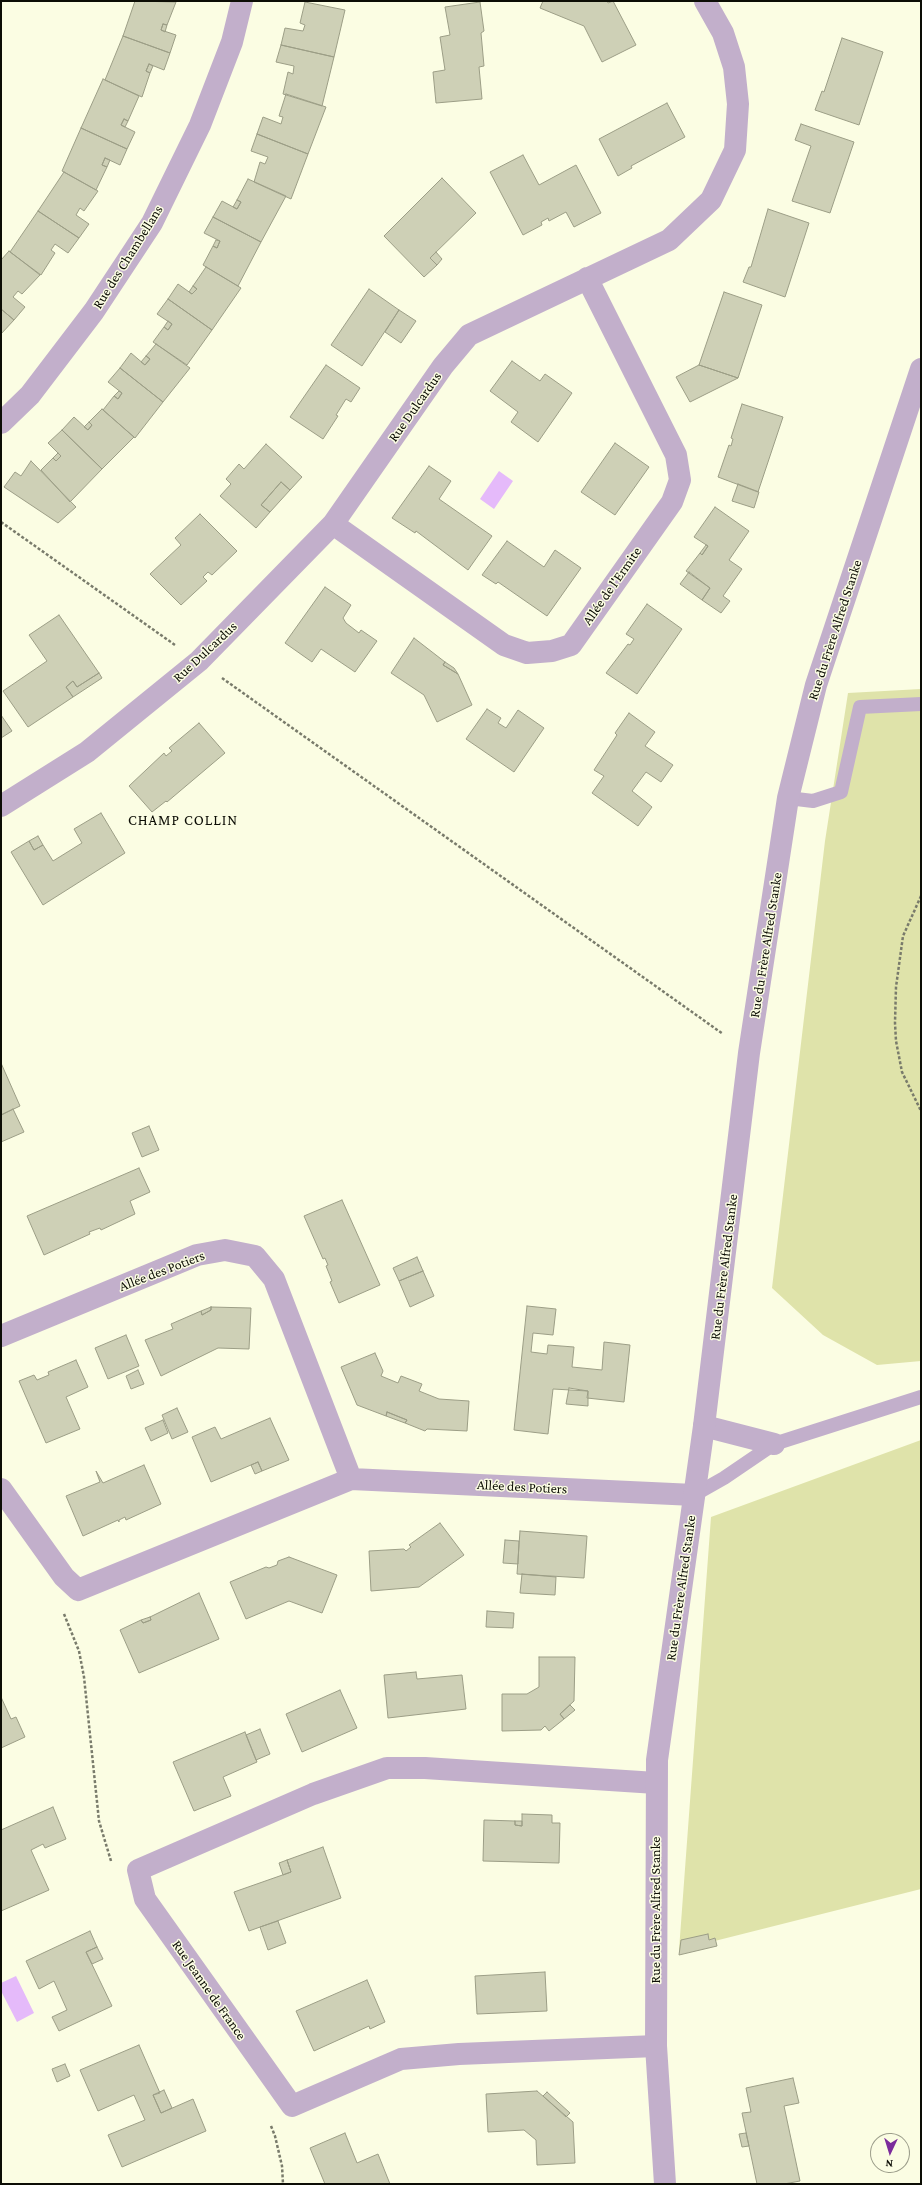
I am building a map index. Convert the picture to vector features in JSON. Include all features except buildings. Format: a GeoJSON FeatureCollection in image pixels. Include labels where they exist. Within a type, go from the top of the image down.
{"type":"FeatureCollection","features":[{"type":"Feature","properties":{"kind":"street","name":"Rue des Chambellans"},"geometry":{"type":"LineString","coordinates":[[1,423],[30,395],[94,311],[152,223],[200,125],[232,42],[242,1]]}},
{"type":"Feature","properties":{"kind":"street","name":"Rue Dulcardus"},"geometry":{"type":"LineString","coordinates":[[1,806],[87,752],[199,661],[333,524],[443,366],[469,335],[669,240],[711,200],[735,150],[738,104],[734,67],[723,33],[705,1]]}},
{"type":"Feature","properties":{"kind":"street","name":"Allée de l'Ermite"},"geometry":{"type":"LineString","coordinates":[[333,524],[504,645],[526,653],[552,651],[570,645],[672,502],[680,480],[676,455],[587,278]]}},
{"type":"Feature","properties":{"kind":"street","name":"Rue du Frère Alfred Stanke"},"geometry":{"type":"LineString","coordinates":[[665,2184],[656,2046],[657,1760],[704,1426],[749,1053],[788,798],[816,685],[921,369]]}},
{"type":"Feature","properties":{"kind":"street","name":"Allée des Potiers"},"geometry":{"type":"LineString","coordinates":[[1,1336],[197,1255],[225,1250],[255,1256],[274,1279],[350,1479]]}},
{"type":"Feature","properties":{"kind":"street"},"geometry":{"type":"LineString","coordinates":[[704,1426],[774,1444]]}},
{"type":"Feature","properties":{"kind":"street","name":"Allée des Potiers"},"geometry":{"type":"LineString","coordinates":[[1,1488],[64,1577],[78,1590],[350,1479],[694,1495]]}},
{"type":"Feature","properties":{"kind":"street","name":"Rue Jeanne de France"},"geometry":{"type":"LineString","coordinates":[[656,1783],[425,1768],[387,1768],[313,1794],[138,1870],[145,1899],[292,2106],[401,2059],[459,2054],[656,2046]]}},
{"type":"Feature","properties":{"kind":"lane"},"geometry":{"type":"LineString","coordinates":[[788,798],[813,801],[841,792],[860,707],[921,704]]}},
{"type":"Feature","properties":{"kind":"lane"},"geometry":{"type":"LineString","coordinates":[[694,1495],[724,1478],[774,1444],[921,1397]]}},
{"type":"Feature","properties":{"kind":"path"},"geometry":{"type":"LineString","coordinates":[[1,522],[199,661],[749,1053]]}},
{"type":"Feature","properties":{"kind":"path"},"geometry":{"type":"LineString","coordinates":[[921,896],[903,936],[897,980],[895,1023],[896,1040],[902,1072],[921,1111]]}},
{"type":"Feature","properties":{"kind":"green space"},"geometry":{"type":"Polygon","coordinates":[[[921,689],[921,1361],[877,1365],[823,1335],[772,1288],[825,841],[848,693],[921,689]]]}},
{"type":"Feature","properties":{"kind":"green space"},"geometry":{"type":"Polygon","coordinates":[[[921,1440],[921,1889],[679,1950],[711,1517],[921,1440]]]}},
{"type":"Feature","properties":{"kind":"shaded area"},"geometry":{"type":"Polygon","coordinates":[[[499,471],[513,481],[494,509],[480,499],[499,471]]]}},
{"type":"Feature","properties":{"kind":"shaded area"},"geometry":{"type":"Polygon","coordinates":[[[16,1976],[34,2013],[17,2022],[1,1991],[1,1983],[16,1976]]]}},
{"type":"Feature","properties":{"kind":"district","name":"CHAMP COLLIN"},"geometry":{"type":"Point","coordinates":[183,820]}}]}
